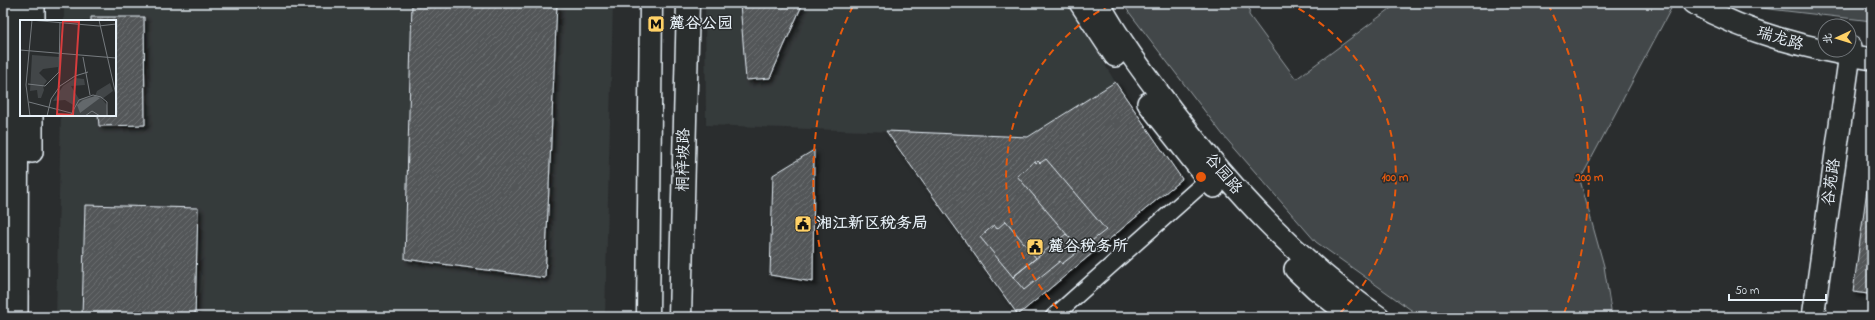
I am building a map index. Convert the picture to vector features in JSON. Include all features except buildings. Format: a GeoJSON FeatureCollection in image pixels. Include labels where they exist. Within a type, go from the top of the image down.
{"type":"FeatureCollection","features":[{"type":"Feature","properties":{"kind":"main road"},"geometry":{"type":"LineString","coordinates":[[648,317],[651,3]]}},
{"type":"Feature","properties":{"kind":"main road","name":"桐梓坡路"},"geometry":{"type":"LineString","coordinates":[[680,317],[688,3]]}},
{"type":"Feature","properties":{"kind":"street"},"geometry":{"type":"LineString","coordinates":[[17,317],[18,3]]}},
{"type":"Feature","properties":{"kind":"street"},"geometry":{"type":"LineString","coordinates":[[34,3],[34,20]]}},
{"type":"Feature","properties":{"kind":"street","name":"谷园路"},"geometry":{"type":"LineString","coordinates":[[1080,3],[1101,38],[1134,84],[1208,179],[1254,230],[1281,256],[1316,289],[1352,317]]}},
{"type":"Feature","properties":{"kind":"street","name":"谷园路"},"geometry":{"type":"LineString","coordinates":[[1099,3],[1113,29],[1142,71],[1229,182],[1265,220],[1324,276],[1379,317]]}},
{"type":"Feature","properties":{"kind":"street","name":"瑞龙路"},"geometry":{"type":"LineString","coordinates":[[1693,3],[1727,21],[1763,35],[1792,44],[1817,47]]}},
{"type":"Feature","properties":{"kind":"street","name":"瑞龙路"},"geometry":{"type":"LineString","coordinates":[[1711,3],[1765,27],[1817,41]]}},
{"type":"Feature","properties":{"kind":"street","name":"瑞龙路"},"geometry":{"type":"LineString","coordinates":[[1857,51],[1872,50]]}},
{"type":"Feature","properties":{"kind":"street","name":"瑞龙路"},"geometry":{"type":"LineString","coordinates":[[1857,54],[1872,59]]}},
{"type":"Feature","properties":{"kind":"street","name":"谷苑路"},"geometry":{"type":"LineString","coordinates":[[1804,317],[1846,58]]}},
{"type":"Feature","properties":{"kind":"street","name":"谷苑路"},"geometry":{"type":"LineString","coordinates":[[1813,317],[1846,58]]}},
{"type":"Feature","properties":{"kind":"street"},"geometry":{"type":"LineString","coordinates":[[30,317],[32,116]]}},
{"type":"Feature","properties":{"kind":"street"},"geometry":{"type":"LineString","coordinates":[[1053,317],[1208,179]]}},
{"type":"Feature","properties":{"kind":"shaded area"},"geometry":{"type":"Polygon","coordinates":[[[64,3],[613,3],[605,317],[56,317],[61,116],[116,116],[116,20],[64,20],[64,3]]]}},
{"type":"Feature","properties":{"kind":"shaded area"},"geometry":{"type":"Polygon","coordinates":[[[705,3],[1116,3],[1083,27],[1115,82],[1028,137],[706,125],[705,3]]]}},
{"type":"Feature","properties":{"kind":"shaded area"},"geometry":{"type":"Polygon","coordinates":[[[1122,3],[1250,3],[1249,15],[1296,79],[1398,3],[1674,3],[1580,180],[1604,266],[1612,317],[1421,317],[1316,242],[1223,135],[1122,3]]]}},
{"type":"Feature","properties":{"kind":"shaded area"},"geometry":{"type":"Polygon","coordinates":[[[1752,3],[1872,3],[1872,21],[1857,19],[1857,18],[1761,8],[1752,3]]]}},
{"type":"Feature","properties":{"kind":"place","name":"麓谷公园"},"geometry":{"type":"Point","coordinates":[656,24]}},
{"type":"Feature","properties":{"kind":"place","name":"湘江新区税务局"},"geometry":{"type":"Point","coordinates":[803,224]}},
{"type":"Feature","properties":{"kind":"place","name":"麓谷税务所"},"geometry":{"type":"Point","coordinates":[1035,247]}}]}
